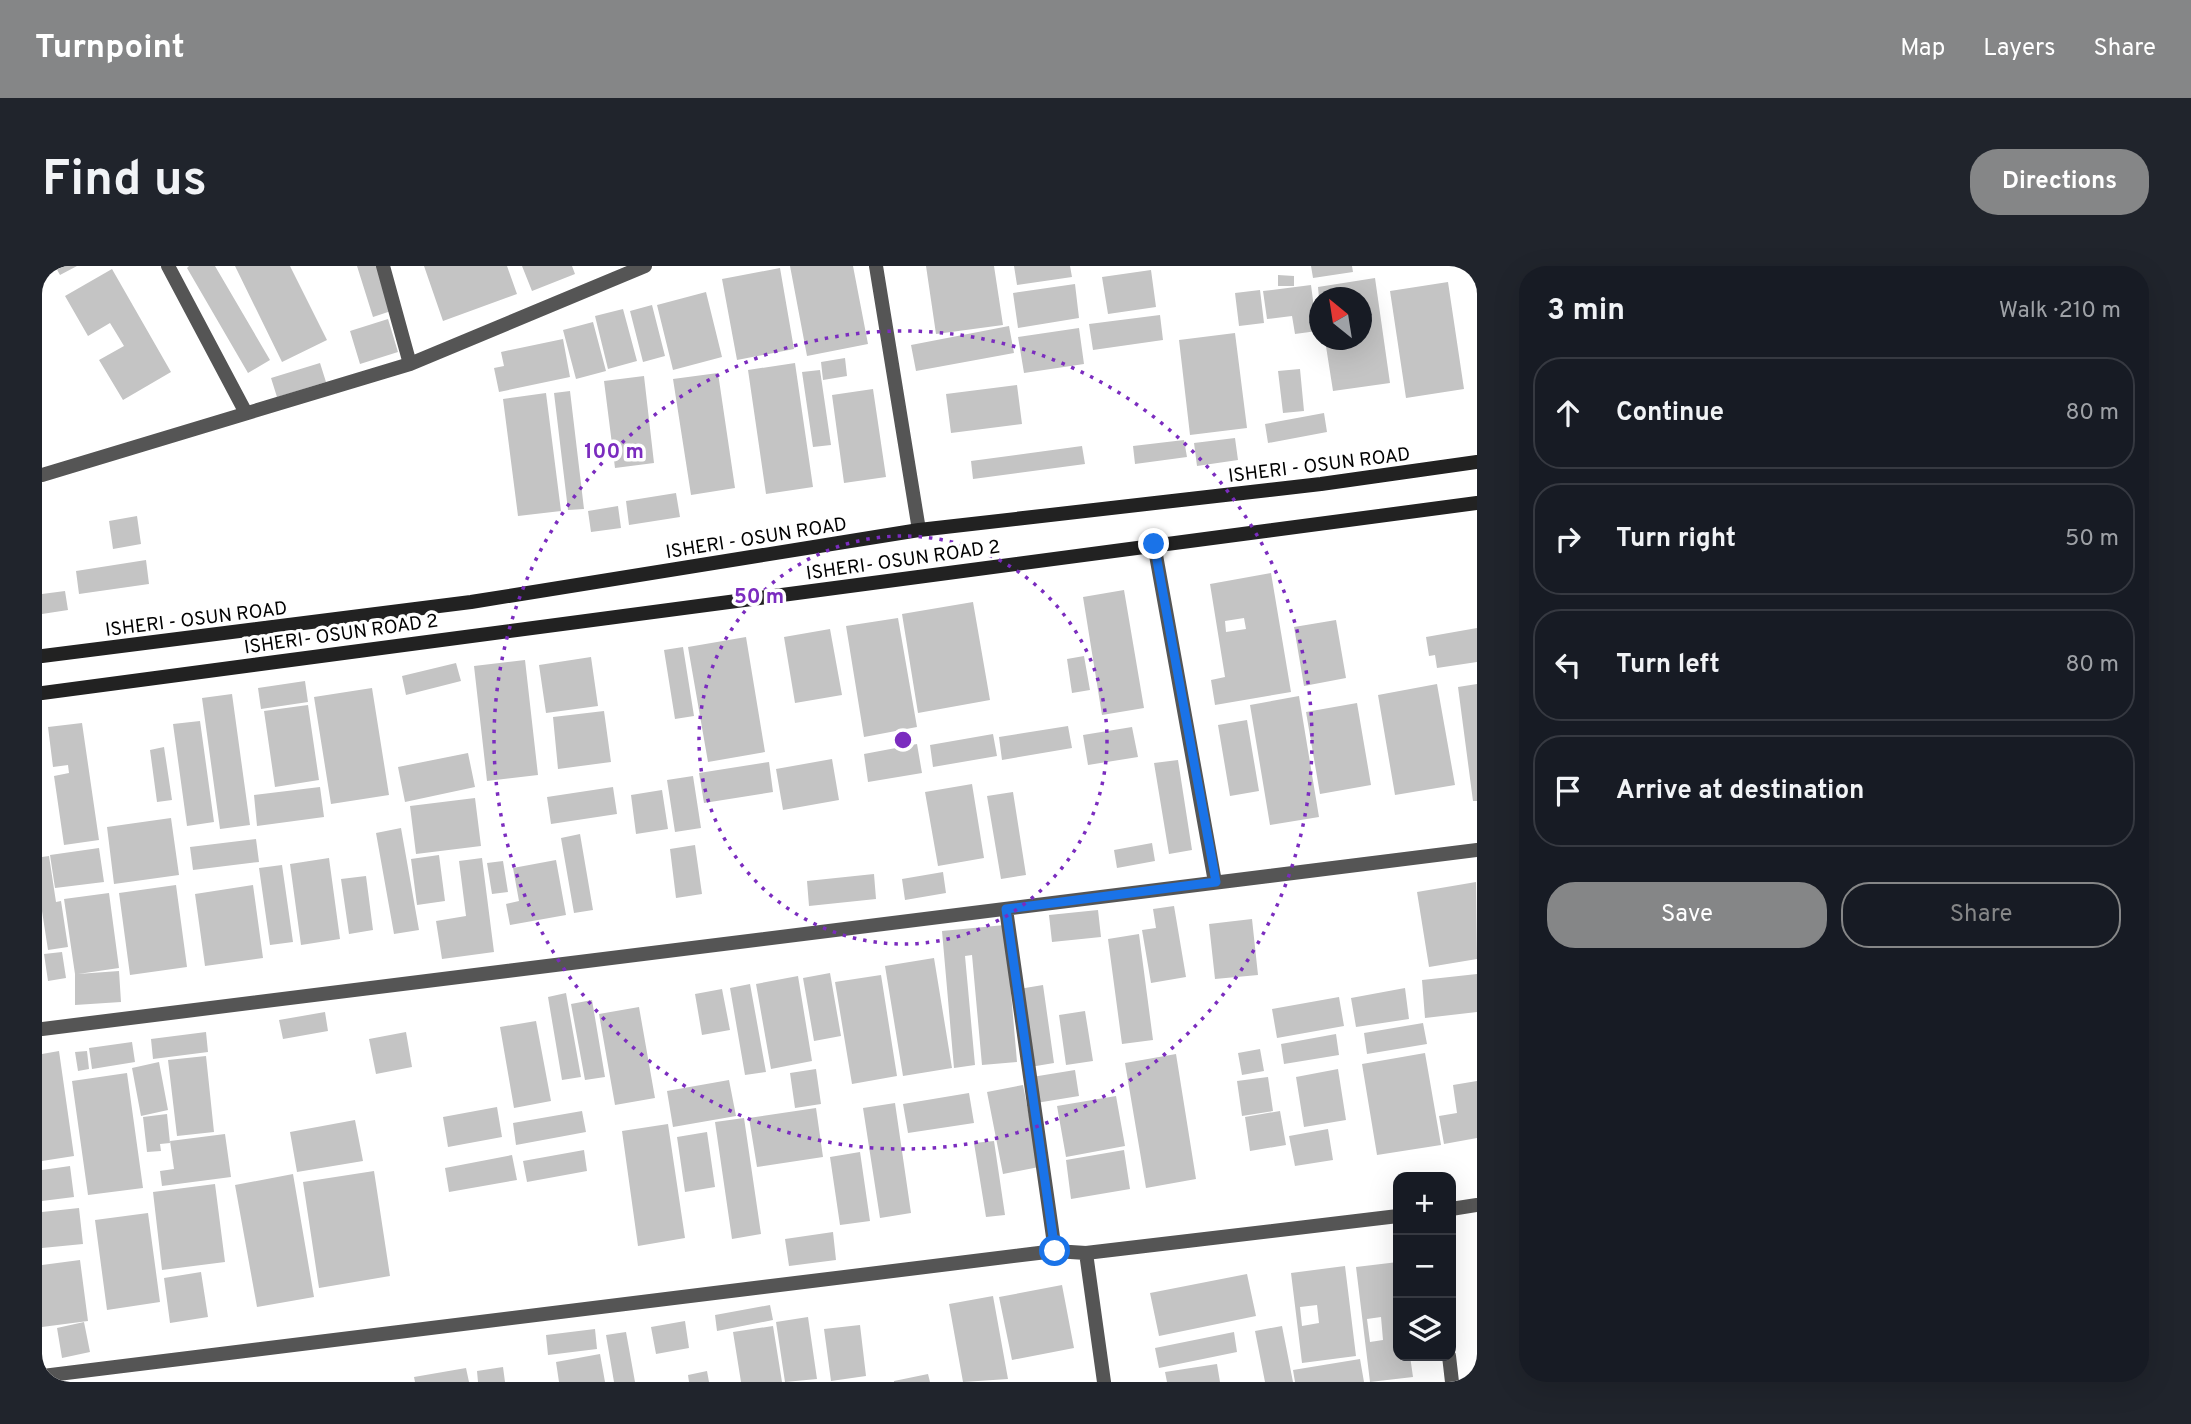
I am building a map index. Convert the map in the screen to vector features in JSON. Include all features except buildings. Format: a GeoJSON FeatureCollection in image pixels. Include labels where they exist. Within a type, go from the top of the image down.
{"type":"FeatureCollection","features":[{"type":"Feature","properties":{"kind":"main road","name":"ISHERI - OSUN ROAD"},"geometry":{"type":"LineString","coordinates":[[42,656],[471,602],[919,530],[1321,484],[1477,462]]}},
{"type":"Feature","properties":{"kind":"main road","name":"ISHERI- OSUN ROAD 2"},"geometry":{"type":"LineString","coordinates":[[42,693],[1477,503]]}},
{"type":"Feature","properties":{"kind":"street"},"geometry":{"type":"LineString","coordinates":[[168,266],[246,413]]}},
{"type":"Feature","properties":{"kind":"street"},"geometry":{"type":"LineString","coordinates":[[383,266],[410,364]]}},
{"type":"Feature","properties":{"kind":"street"},"geometry":{"type":"LineString","coordinates":[[42,475],[410,364],[645,266]]}},
{"type":"Feature","properties":{"kind":"street"},"geometry":{"type":"LineString","coordinates":[[876,266],[919,530]]}},
{"type":"Feature","properties":{"kind":"street"},"geometry":{"type":"LineString","coordinates":[[1154,544],[1216,882]]}},
{"type":"Feature","properties":{"kind":"street"},"geometry":{"type":"LineString","coordinates":[[42,1029],[1477,850]]}},
{"type":"Feature","properties":{"kind":"street"},"geometry":{"type":"LineString","coordinates":[[1006,909],[1055,1251]]}},
{"type":"Feature","properties":{"kind":"street"},"geometry":{"type":"LineString","coordinates":[[1456,1208],[1477,1205]]}},
{"type":"Feature","properties":{"kind":"street"},"geometry":{"type":"LineString","coordinates":[[42,1376],[1055,1251],[1086,1253],[1393,1217]]}},
{"type":"Feature","properties":{"kind":"street"},"geometry":{"type":"LineString","coordinates":[[1086,1253],[1104,1382]]}},
{"type":"Feature","properties":{"kind":"street"},"geometry":{"type":"LineString","coordinates":[[1450,1361],[1452,1382]]}},
{"type":"Feature","properties":{"kind":"route"},"geometry":{"type":"LineString","coordinates":[[1055,1251],[1006,909],[1216,882],[1154,544]]}}]}
